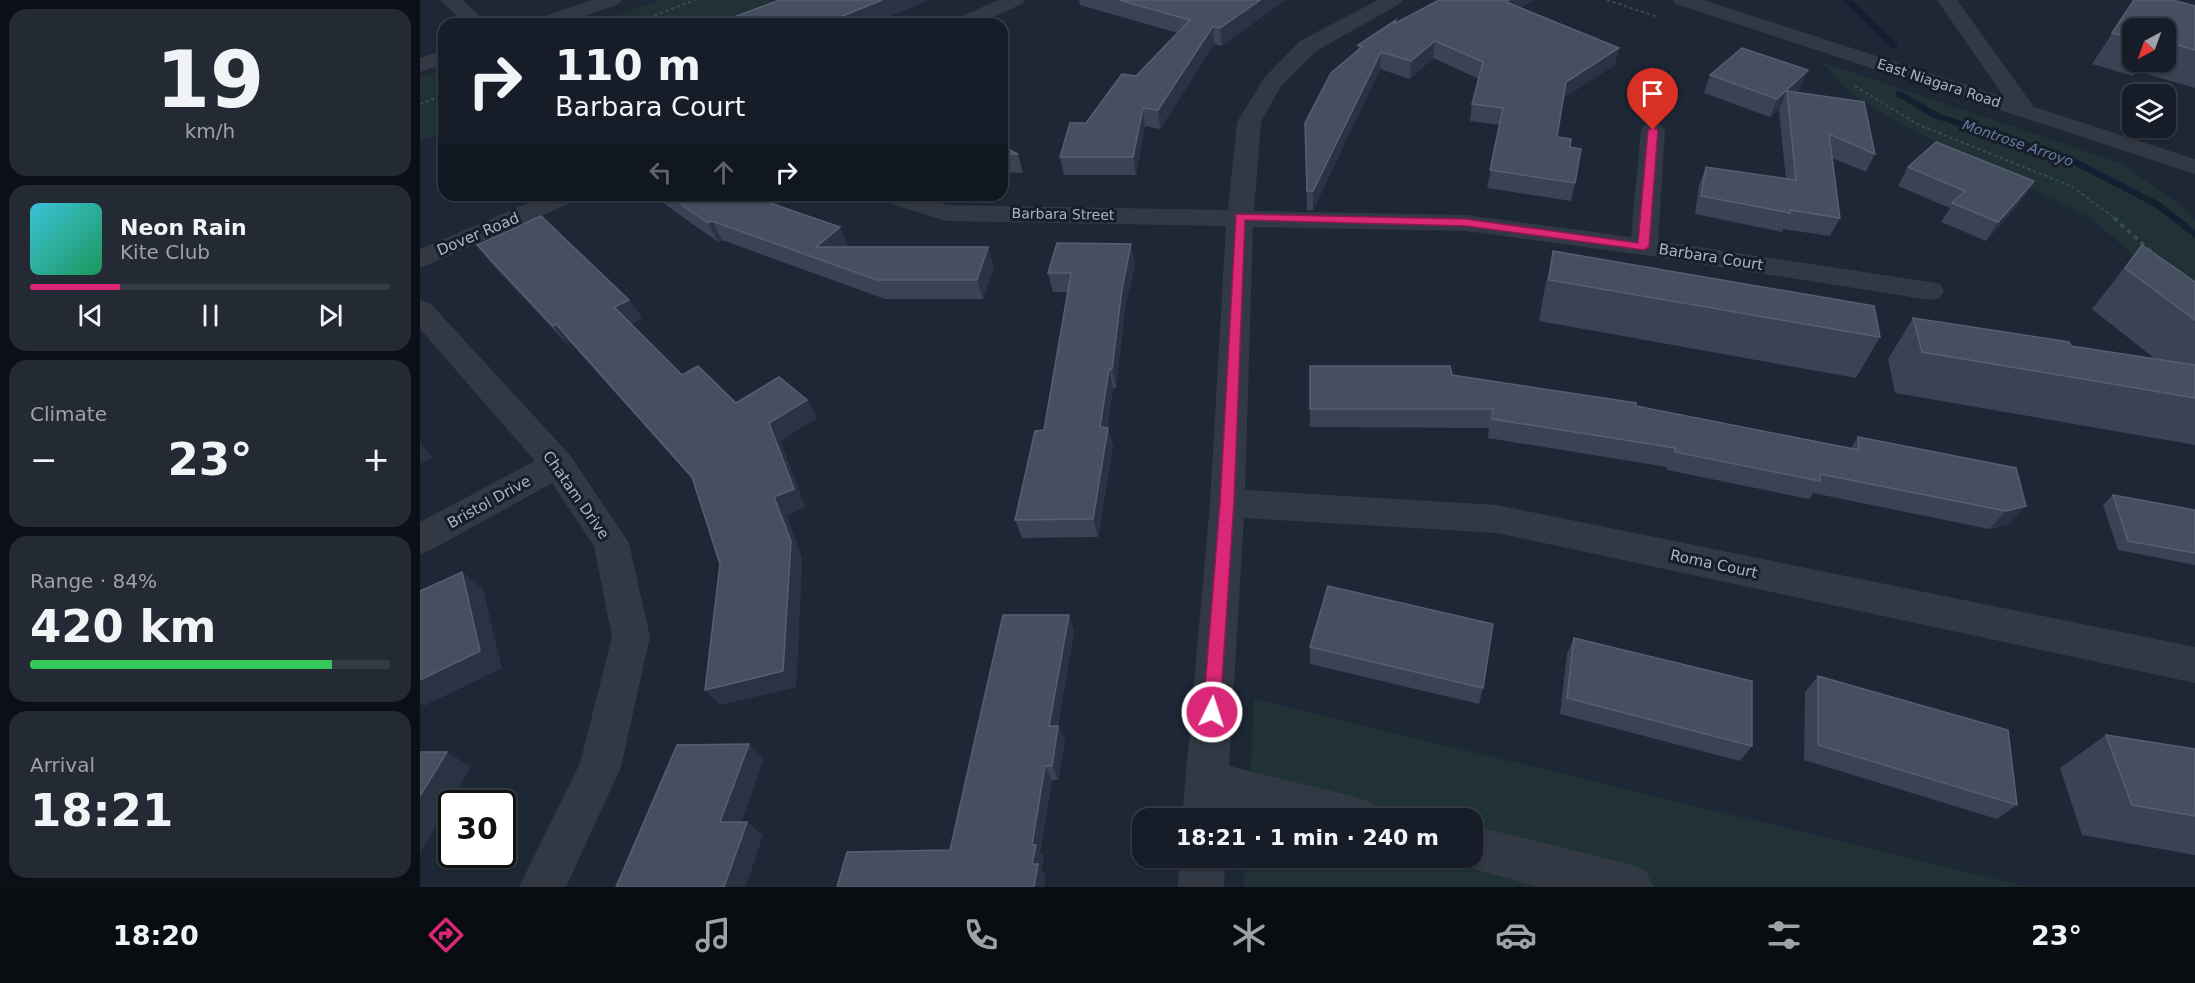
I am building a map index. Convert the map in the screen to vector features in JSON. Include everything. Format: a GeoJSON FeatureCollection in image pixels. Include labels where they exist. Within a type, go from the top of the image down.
{"type":"FeatureCollection","features":[{"type":"Feature","properties":{"kind":"street"},"geometry":{"type":"LineString","coordinates":[[450,0],[472,18]]}},
{"type":"Feature","properties":{"kind":"street"},"geometry":{"type":"LineString","coordinates":[[559,18],[612,0]]}},
{"type":"Feature","properties":{"kind":"street"},"geometry":{"type":"LineString","coordinates":[[975,18],[1016,0]]}},
{"type":"Feature","properties":{"kind":"street","name":"East Niagara Road"},"geometry":{"type":"LineString","coordinates":[[1683,0],[2195,167]]}},
{"type":"Feature","properties":{"kind":"street"},"geometry":{"type":"LineString","coordinates":[[1947,0],[2025,111]]}},
{"type":"Feature","properties":{"kind":"street"},"geometry":{"type":"LineString","coordinates":[[1269,808],[1206,800],[1227,502],[1239,216],[1249,122],[1272,83],[1308,46],[1389,1]]}},
{"type":"Feature","properties":{"kind":"street"},"geometry":{"type":"LineString","coordinates":[[420,65],[438,59]]}},
{"type":"Feature","properties":{"kind":"street"},"geometry":{"type":"LineString","coordinates":[[1644,247],[1653,130]]}},
{"type":"Feature","properties":{"kind":"street","name":"Dover Road"},"geometry":{"type":"LineString","coordinates":[[420,259],[555,201]]}},
{"type":"Feature","properties":{"kind":"street","name":"Barbara Street"},"geometry":{"type":"LineString","coordinates":[[907,201],[946,213],[1239,216]]}},
{"type":"Feature","properties":{"kind":"street","name":"Barbara Court"},"geometry":{"type":"LineString","coordinates":[[1239,216],[1466,223],[1644,247],[1930,291]]}},
{"type":"Feature","properties":{"kind":"street","name":"Chatam Drive"},"geometry":{"type":"LineString","coordinates":[[420,310],[558,464],[611,543],[631,637],[600,767],[542,887]]}},
{"type":"Feature","properties":{"kind":"street","name":"Bristol Drive"},"geometry":{"type":"LineString","coordinates":[[420,540],[558,464]]}},
{"type":"Feature","properties":{"kind":"street","name":"Roma Court"},"geometry":{"type":"LineString","coordinates":[[1227,502],[1497,519],[2195,665]]}},
{"type":"Feature","properties":{"kind":"street"},"geometry":{"type":"LineString","coordinates":[[1483,850],[1630,887]]}},
{"type":"Feature","properties":{"kind":"street"},"geometry":{"type":"LineString","coordinates":[[1201,887],[1202,868]]}},
{"type":"Feature","properties":{"kind":"path"},"geometry":{"type":"LineString","coordinates":[[648,18],[695,0]]}},
{"type":"Feature","properties":{"kind":"path"},"geometry":{"type":"LineString","coordinates":[[1607,0],[1659,17]]}},
{"type":"Feature","properties":{"kind":"path"},"geometry":{"type":"LineString","coordinates":[[1850,84],[1919,125],[2071,186],[2120,220],[2163,263]]}},
{"type":"Feature","properties":{"kind":"path"},"geometry":{"type":"LineString","coordinates":[[420,104],[438,97]]}},
{"type":"Feature","properties":{"kind":"shaded area"},"geometry":{"type":"Polygon","coordinates":[[[661,0],[815,0],[763,18],[609,18],[661,0]]]}},
{"type":"Feature","properties":{"kind":"shaded area"},"geometry":{"type":"Polygon","coordinates":[[[1821,62],[2121,163],[2178,203],[2195,220],[2195,305],[2169,288],[2095,221],[1891,119],[1852,94],[1821,62]]]}},
{"type":"Feature","properties":{"kind":"shaded area"},"geometry":{"type":"Polygon","coordinates":[[[438,72],[438,134],[420,141],[420,78],[438,72]]]}},
{"type":"Feature","properties":{"kind":"shaded area"},"geometry":{"type":"Polygon","coordinates":[[[1254,699],[2029,887],[1244,887],[1245,868],[1483,868],[1483,808],[1249,808],[1254,699]]]}},
{"type":"Feature","properties":{"kind":"building"},"geometry":{"type":"Polygon","coordinates":[[[780,0],[882,0],[838,18],[731,18],[780,0]]]}},
{"type":"Feature","properties":{"kind":"building"},"geometry":{"type":"Polygon","coordinates":[[[1119,0],[1260,0],[1220,28],[1213,26],[1158,110],[1143,108],[1133,157],[1060,157],[1070,123],[1086,123],[1122,74],[1136,76],[1190,20],[1119,0]]]}},
{"type":"Feature","properties":{"kind":"building"},"geometry":{"type":"Polygon","coordinates":[[[1439,0],[1509,0],[1506,2],[1619,48],[1566,82],[1557,137],[1571,139],[1570,147],[1581,149],[1575,183],[1490,170],[1503,108],[1472,104],[1483,62],[1435,41],[1411,61],[1381,52],[1313,191],[1307,191],[1305,123],[1331,73],[1363,46],[1358,45],[1396,20],[1394,24],[1439,0]]]}},
{"type":"Feature","properties":{"kind":"building"},"geometry":{"type":"Polygon","coordinates":[[[2134,0],[2173,0],[2195,6],[2195,50],[2176,45],[2176,18],[2122,18],[2134,0]]]}},
{"type":"Feature","properties":{"kind":"building"},"geometry":{"type":"Polygon","coordinates":[[[2122,18],[2122,36],[2112,33],[2122,18]]]}},
{"type":"Feature","properties":{"kind":"building"},"geometry":{"type":"Polygon","coordinates":[[[1742,48],[1808,70],[1777,99],[1710,75],[1742,48]]]}},
{"type":"Feature","properties":{"kind":"building"},"geometry":{"type":"Polygon","coordinates":[[[1787,91],[1864,102],[1875,154],[1829,134],[1840,218],[1790,210],[1790,213],[1701,196],[1706,167],[1796,180],[1787,91]]]}},
{"type":"Feature","properties":{"kind":"building"},"geometry":{"type":"Polygon","coordinates":[[[1936,142],[2034,181],[1998,222],[1952,203],[1965,191],[1908,167],[1936,142]]]}},
{"type":"Feature","properties":{"kind":"building"},"geometry":{"type":"Polygon","coordinates":[[[677,201],[764,201],[840,227],[816,247],[988,247],[977,280],[877,280],[712,221],[708,223],[677,201]]]}},
{"type":"Feature","properties":{"kind":"building"},"geometry":{"type":"Polygon","coordinates":[[[541,216],[629,300],[614,307],[682,375],[698,366],[736,403],[779,377],[807,400],[769,423],[794,489],[774,497],[791,541],[783,671],[705,690],[720,564],[692,477],[556,324],[553,326],[477,245],[541,216]]]}},
{"type":"Feature","properties":{"kind":"building"},"geometry":{"type":"Polygon","coordinates":[[[1057,243],[1131,244],[1122,289],[1112,369],[1109,369],[1100,427],[1108,428],[1093,519],[1015,520],[1035,431],[1044,430],[1071,273],[1048,273],[1057,243]]]}},
{"type":"Feature","properties":{"kind":"building"},"geometry":{"type":"Polygon","coordinates":[[[2142,245],[2195,282],[2195,320],[2125,268],[2142,245]]]}},
{"type":"Feature","properties":{"kind":"building"},"geometry":{"type":"Polygon","coordinates":[[[1553,251],[1874,306],[1880,337],[1549,280],[1553,251]]]}},
{"type":"Feature","properties":{"kind":"building"},"geometry":{"type":"Polygon","coordinates":[[[1913,318],[2069,342],[2071,346],[2195,365],[2195,398],[1922,352],[1913,318]]]}},
{"type":"Feature","properties":{"kind":"building"},"geometry":{"type":"Polygon","coordinates":[[[1310,366],[1450,366],[1452,375],[1636,403],[1636,406],[1859,450],[1858,437],[2016,468],[2026,506],[2006,511],[1820,474],[1820,481],[1675,452],[1675,448],[1492,419],[1493,409],[1310,409],[1310,366]]]}},
{"type":"Feature","properties":{"kind":"building"},"geometry":{"type":"Polygon","coordinates":[[[2113,495],[2195,510],[2195,553],[2128,541],[2113,495]]]}},
{"type":"Feature","properties":{"kind":"building"},"geometry":{"type":"Polygon","coordinates":[[[462,572],[480,651],[420,680],[420,591],[462,572]]]}},
{"type":"Feature","properties":{"kind":"building"},"geometry":{"type":"Polygon","coordinates":[[[1328,586],[1493,624],[1483,688],[1310,647],[1328,586]]]}},
{"type":"Feature","properties":{"kind":"building"},"geometry":{"type":"Polygon","coordinates":[[[1003,615],[1069,615],[1049,726],[1058,726],[1052,766],[1045,766],[1032,845],[1036,845],[1032,864],[1038,864],[1034,887],[837,887],[847,852],[950,850],[1003,615]]]}},
{"type":"Feature","properties":{"kind":"building"},"geometry":{"type":"Polygon","coordinates":[[[1574,638],[1752,681],[1752,746],[1567,698],[1574,638]]]}},
{"type":"Feature","properties":{"kind":"building"},"geometry":{"type":"Polygon","coordinates":[[[1818,676],[2008,730],[2017,805],[1818,745],[1818,676]]]}},
{"type":"Feature","properties":{"kind":"building"},"geometry":{"type":"Polygon","coordinates":[[[2106,735],[2195,749],[2195,816],[2132,805],[2106,735]]]}},
{"type":"Feature","properties":{"kind":"building"},"geometry":{"type":"Polygon","coordinates":[[[749,744],[720,822],[747,822],[724,887],[616,887],[677,745],[749,744]]]}},
{"type":"Feature","properties":{"kind":"building"},"geometry":{"type":"Polygon","coordinates":[[[420,752],[447,752],[420,796],[420,752]]]}},
{"type":"Feature","properties":{"kind":"waterway"},"geometry":{"type":"LineString","coordinates":[[1847,0],[1894,46]]}},
{"type":"Feature","properties":{"kind":"waterway","name":"Montrose Arroyo"},"geometry":{"type":"LineString","coordinates":[[1899,94],[1937,116],[2071,160],[2158,205],[2195,235]]}},
{"type":"Feature","properties":{"kind":"route"},"geometry":{"type":"LineString","coordinates":[[1212,712],[1227,502],[1239,216],[1466,223],[1644,247],[1653,130]]}}]}
